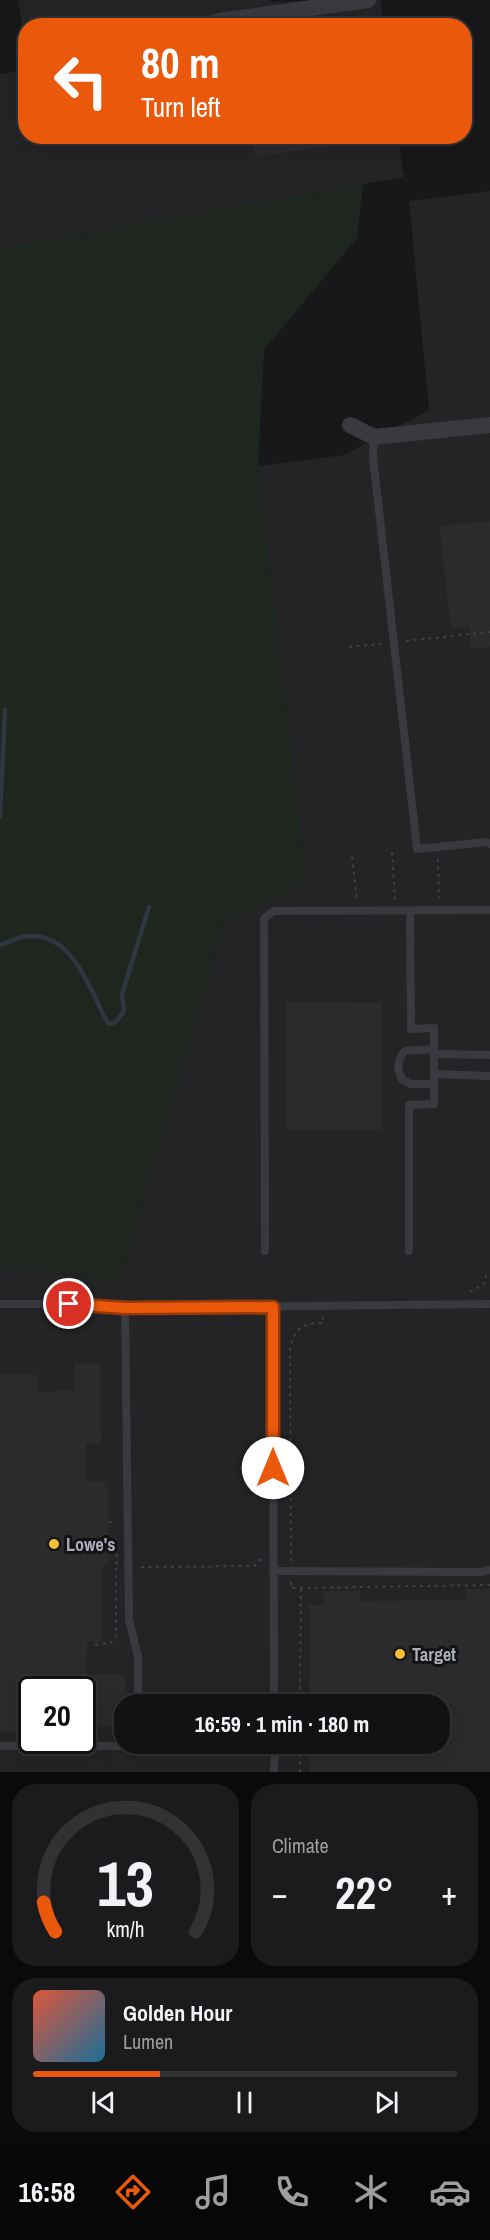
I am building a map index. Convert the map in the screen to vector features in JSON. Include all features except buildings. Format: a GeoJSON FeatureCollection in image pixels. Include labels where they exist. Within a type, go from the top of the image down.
{"type":"FeatureCollection","features":[{"type":"Feature","properties":{"kind":"street"},"geometry":{"type":"LineString","coordinates":[[256,18],[368,0]]}},
{"type":"Feature","properties":{"kind":"street"},"geometry":{"type":"LineString","coordinates":[[350,425],[374,437],[490,425]]}},
{"type":"Feature","properties":{"kind":"lane"},"geometry":{"type":"LineString","coordinates":[[374,437],[374,457],[417,849],[490,844]]}},
{"type":"Feature","properties":{"kind":"lane"},"geometry":{"type":"LineString","coordinates":[[265,1251],[264,919],[273,911],[490,910]]}},
{"type":"Feature","properties":{"kind":"lane"},"geometry":{"type":"LineString","coordinates":[[410,911],[411,1029],[434,1028],[434,1104],[410,1104],[410,1251]]}},
{"type":"Feature","properties":{"kind":"lane"},"geometry":{"type":"LineString","coordinates":[[490,1055],[405,1051],[399,1058],[398,1066],[403,1080],[411,1084],[434,1079],[490,1076]]}},
{"type":"Feature","properties":{"kind":"lane"},"geometry":{"type":"LineString","coordinates":[[0,1304],[69,1304],[125,1308],[490,1304]]}},
{"type":"Feature","properties":{"kind":"lane"},"geometry":{"type":"LineString","coordinates":[[273,1307],[274,1694]]}},
{"type":"Feature","properties":{"kind":"lane"},"geometry":{"type":"LineString","coordinates":[[125,1308],[129,1619],[138,1657],[138,1694]]}},
{"type":"Feature","properties":{"kind":"lane"},"geometry":{"type":"LineString","coordinates":[[273,1572],[481,1572],[490,1570]]}},
{"type":"Feature","properties":{"kind":"lane"},"geometry":{"type":"LineString","coordinates":[[0,1746],[114,1745]]}},
{"type":"Feature","properties":{"kind":"lane"},"geometry":{"type":"LineString","coordinates":[[274,1772],[275,1754]]}},
{"type":"Feature","properties":{"kind":"path"},"geometry":{"type":"LineString","coordinates":[[349,647],[490,632]]}},
{"type":"Feature","properties":{"kind":"path"},"geometry":{"type":"LineString","coordinates":[[437,847],[439,910]]}},
{"type":"Feature","properties":{"kind":"path"},"geometry":{"type":"LineString","coordinates":[[392,852],[395,911]]}},
{"type":"Feature","properties":{"kind":"path"},"geometry":{"type":"LineString","coordinates":[[352,857],[357,911]]}},
{"type":"Feature","properties":{"kind":"path"},"geometry":{"type":"LineString","coordinates":[[461,1292],[473,1292],[480,1288],[485,1283],[486,1274]]}},
{"type":"Feature","properties":{"kind":"path"},"geometry":{"type":"LineString","coordinates":[[323,1307],[323,1323],[301,1326],[295,1332],[290,1349],[291,1588],[490,1585]]}},
{"type":"Feature","properties":{"kind":"path"},"geometry":{"type":"LineString","coordinates":[[95,1645],[112,1642],[116,1636],[116,1523],[109,1522]]}},
{"type":"Feature","properties":{"kind":"path"},"geometry":{"type":"LineString","coordinates":[[116,1568],[254,1566],[260,1560],[291,1559]]}},
{"type":"Feature","properties":{"kind":"path"},"geometry":{"type":"LineString","coordinates":[[300,1694],[301,1587]]}},
{"type":"Feature","properties":{"kind":"path"},"geometry":{"type":"LineString","coordinates":[[300,1754],[300,1772]]}},
{"type":"Feature","properties":{"kind":"shaded area"},"geometry":{"type":"Polygon","coordinates":[[[18,0],[268,0],[269,2],[380,0],[383,18],[21,18],[18,0]]]}},
{"type":"Feature","properties":{"kind":"shaded area"},"geometry":{"type":"Polygon","coordinates":[[[18,71],[18,144],[399,144],[404,177],[0,248],[0,74],[18,71]]]}},
{"type":"Feature","properties":{"kind":"shaded area"},"geometry":{"type":"Polygon","coordinates":[[[363,184],[357,238],[264,350],[258,466],[307,882],[224,923],[120,1281],[0,1266],[0,248],[363,184]]]}},
{"type":"Feature","properties":{"kind":"shaded area"},"geometry":{"type":"Polygon","coordinates":[[[490,191],[490,1772],[0,1772],[0,1266],[120,1281],[224,923],[307,882],[258,466],[344,455],[429,410],[409,201],[490,191]]]}},
{"type":"Feature","properties":{"kind":"waterway"},"geometry":{"type":"LineString","coordinates":[[0,817],[5,710]]}},
{"type":"Feature","properties":{"kind":"waterway"},"geometry":{"type":"LineString","coordinates":[[0,945],[22,937],[36,936],[49,939],[59,945],[77,964],[109,1024],[116,1022],[124,1011],[122,994],[149,907]]}},
{"type":"Feature","properties":{"kind":"place","name":"Lowe's"},"geometry":{"type":"Point","coordinates":[54,1544]}},
{"type":"Feature","properties":{"kind":"place","name":"Target"},"geometry":{"type":"Point","coordinates":[400,1654]}},
{"type":"Feature","properties":{"kind":"route"},"geometry":{"type":"LineString","coordinates":[[69,1304],[125,1308],[273,1307],[273,1468]]}}]}
